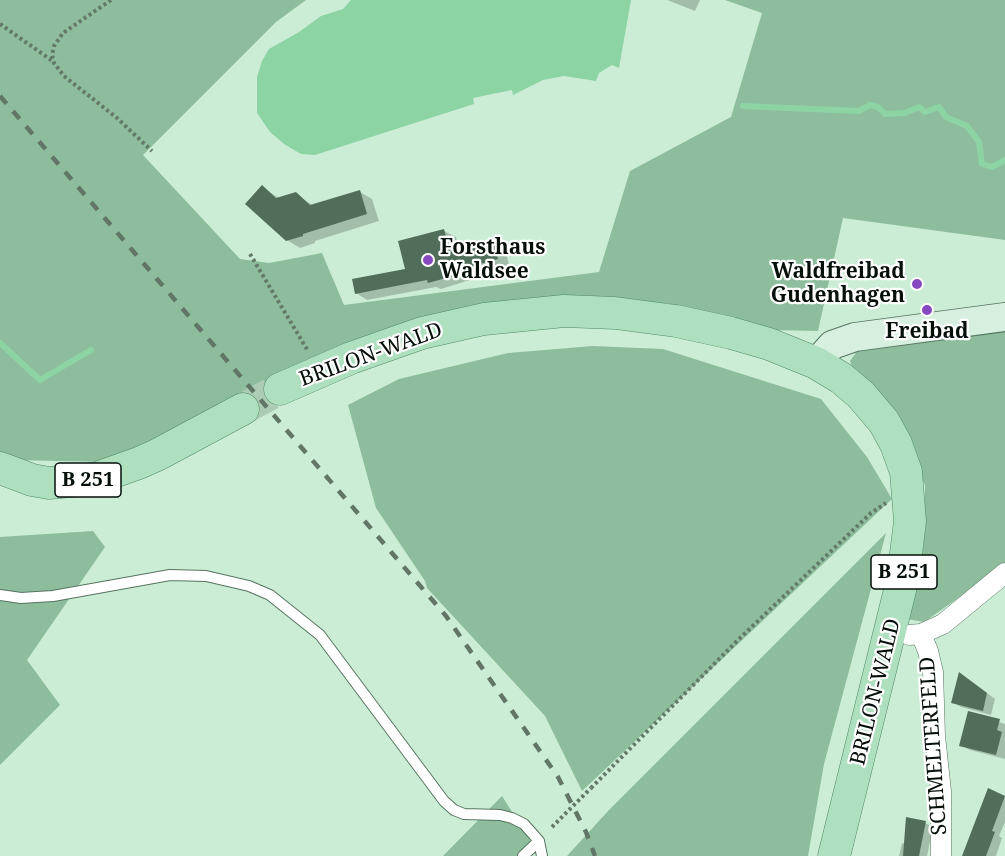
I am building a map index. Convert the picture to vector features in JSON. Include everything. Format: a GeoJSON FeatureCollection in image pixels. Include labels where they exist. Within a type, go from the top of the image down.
{"type":"FeatureCollection","features":[{"type":"Feature","properties":{"kind":"main road","name":"BRILON-WALD"},"geometry":{"type":"LineString","coordinates":[[280,389],[401,339],[441,328],[510,315],[564,311],[615,313],[676,321],[731,333],[769,344],[816,363],[841,378],[861,395],[884,422],[897,444],[906,472],[910,509],[908,547],[903,578],[834,856]]}},
{"type":"Feature","properties":{"kind":"main road"},"geometry":{"type":"LineString","coordinates":[[816,363],[832,345],[855,338],[1005,317]]}},
{"type":"Feature","properties":{"kind":"main road","name":"B 251"},"geometry":{"type":"LineString","coordinates":[[0,468],[24,478],[49,483],[94,478],[157,454],[243,409]]}},
{"type":"Feature","properties":{"kind":"street","name":"SCHMELTERFELD"},"geometry":{"type":"LineString","coordinates":[[941,856],[941,791],[935,736],[933,672],[928,651],[915,634],[942,624],[1005,573]]}},
{"type":"Feature","properties":{"kind":"lane"},"geometry":{"type":"LineString","coordinates":[[0,595],[21,598],[53,596],[170,575],[215,577],[249,586],[270,595],[320,635],[444,801],[454,810],[464,814],[500,815],[524,824],[539,841],[542,856]]}},
{"type":"Feature","properties":{"kind":"lane"},"geometry":{"type":"LineString","coordinates":[[523,856],[539,841]]}},
{"type":"Feature","properties":{"kind":"path"},"geometry":{"type":"LineString","coordinates":[[54,63],[52,54],[54,46],[63,33],[111,0]]}},
{"type":"Feature","properties":{"kind":"path"},"geometry":{"type":"LineString","coordinates":[[0,24],[54,63],[64,76],[117,118],[152,152]]}},
{"type":"Feature","properties":{"kind":"path"},"geometry":{"type":"LineString","coordinates":[[250,254],[320,371]]}},
{"type":"Feature","properties":{"kind":"path"},"geometry":{"type":"LineString","coordinates":[[886,495],[889,508]]}},
{"type":"Feature","properties":{"kind":"path"},"geometry":{"type":"LineString","coordinates":[[552,826],[738,640],[871,513],[888,502]]}},
{"type":"Feature","properties":{"kind":"shaded area"},"geometry":{"type":"Polygon","coordinates":[[[0,0],[306,0],[276,22],[143,155],[240,259],[269,263],[322,253],[344,305],[599,272],[630,171],[731,117],[762,13],[725,0],[1005,0],[1005,240],[843,218],[818,331],[771,330],[667,303],[502,302],[303,365],[226,407],[113,462],[8,460],[0,455],[0,0]]]}},
{"type":"Feature","properties":{"kind":"shaded area"},"geometry":{"type":"Polygon","coordinates":[[[351,0],[631,0],[619,68],[612,65],[599,73],[596,81],[564,76],[543,80],[513,95],[512,90],[473,98],[474,104],[315,155],[301,154],[270,132],[257,113],[257,77],[262,61],[269,49],[321,16],[343,9],[351,0]]]}},
{"type":"Feature","properties":{"kind":"shaded area"},"geometry":{"type":"Polygon","coordinates":[[[1005,323],[1005,565],[924,622],[907,619],[923,546],[925,485],[892,414],[853,369],[850,361],[858,350],[1005,323]]]}},
{"type":"Feature","properties":{"kind":"shaded area"},"geometry":{"type":"Polygon","coordinates":[[[593,346],[663,349],[821,399],[867,457],[892,499],[582,791],[545,716],[427,588],[425,581],[376,508],[348,405],[399,379],[508,353],[593,346]]]}},
{"type":"Feature","properties":{"kind":"shaded area"},"geometry":{"type":"Polygon","coordinates":[[[93,531],[105,547],[27,660],[60,705],[0,765],[0,537],[93,531]]]}},
{"type":"Feature","properties":{"kind":"shaded area"},"geometry":{"type":"Polygon","coordinates":[[[886,533],[824,764],[808,856],[567,856],[608,811],[886,533]]]}},
{"type":"Feature","properties":{"kind":"shaded area"},"geometry":{"type":"Polygon","coordinates":[[[502,796],[531,842],[517,856],[443,856],[502,796]]]}},
{"type":"Feature","properties":{"kind":"building"},"geometry":{"type":"Polygon","coordinates":[[[262,185],[276,198],[296,192],[310,205],[360,190],[367,214],[286,241],[245,204],[262,185]]]}},
{"type":"Feature","properties":{"kind":"building"},"geometry":{"type":"Polygon","coordinates":[[[444,229],[450,252],[493,240],[498,259],[462,269],[462,273],[428,283],[427,280],[355,294],[352,279],[405,269],[398,241],[444,229]]]}},
{"type":"Feature","properties":{"kind":"building"},"geometry":{"type":"Polygon","coordinates":[[[959,672],[987,693],[983,711],[951,703],[959,672]]]}},
{"type":"Feature","properties":{"kind":"building"},"geometry":{"type":"Polygon","coordinates":[[[968,711],[1000,719],[997,730],[1002,732],[996,755],[959,746],[968,711]]]}},
{"type":"Feature","properties":{"kind":"building"},"geometry":{"type":"Polygon","coordinates":[[[988,788],[1005,796],[992,831],[995,832],[986,856],[962,856],[988,788]]]}},
{"type":"Feature","properties":{"kind":"building"},"geometry":{"type":"Polygon","coordinates":[[[906,817],[926,821],[919,856],[903,856],[906,817]]]}},
{"type":"Feature","properties":{"kind":"waterway"},"geometry":{"type":"LineString","coordinates":[[743,106],[859,111],[870,105],[878,107],[885,114],[905,113],[919,107],[925,112],[939,107],[946,117],[967,126],[979,142],[982,164],[992,167],[1005,160]]}},
{"type":"Feature","properties":{"kind":"waterway"},"geometry":{"type":"LineString","coordinates":[[0,343],[40,380],[91,350]]}},
{"type":"Feature","properties":{"kind":"tunnel"},"geometry":{"type":"LineString","coordinates":[[243,409],[280,389]]}},
{"type":"Feature","properties":{"kind":"railway"},"geometry":{"type":"LineString","coordinates":[[0,96],[446,616],[558,777],[586,832],[595,856]]}},
{"type":"Feature","properties":{"kind":"place","name":"Forsthaus Waldsee"},"geometry":{"type":"Point","coordinates":[428,260]}},
{"type":"Feature","properties":{"kind":"place","name":"Waldfreibad Gudenhagen"},"geometry":{"type":"Point","coordinates":[917,284]}},
{"type":"Feature","properties":{"kind":"place","name":"Freibad"},"geometry":{"type":"Point","coordinates":[927,310]}}]}
